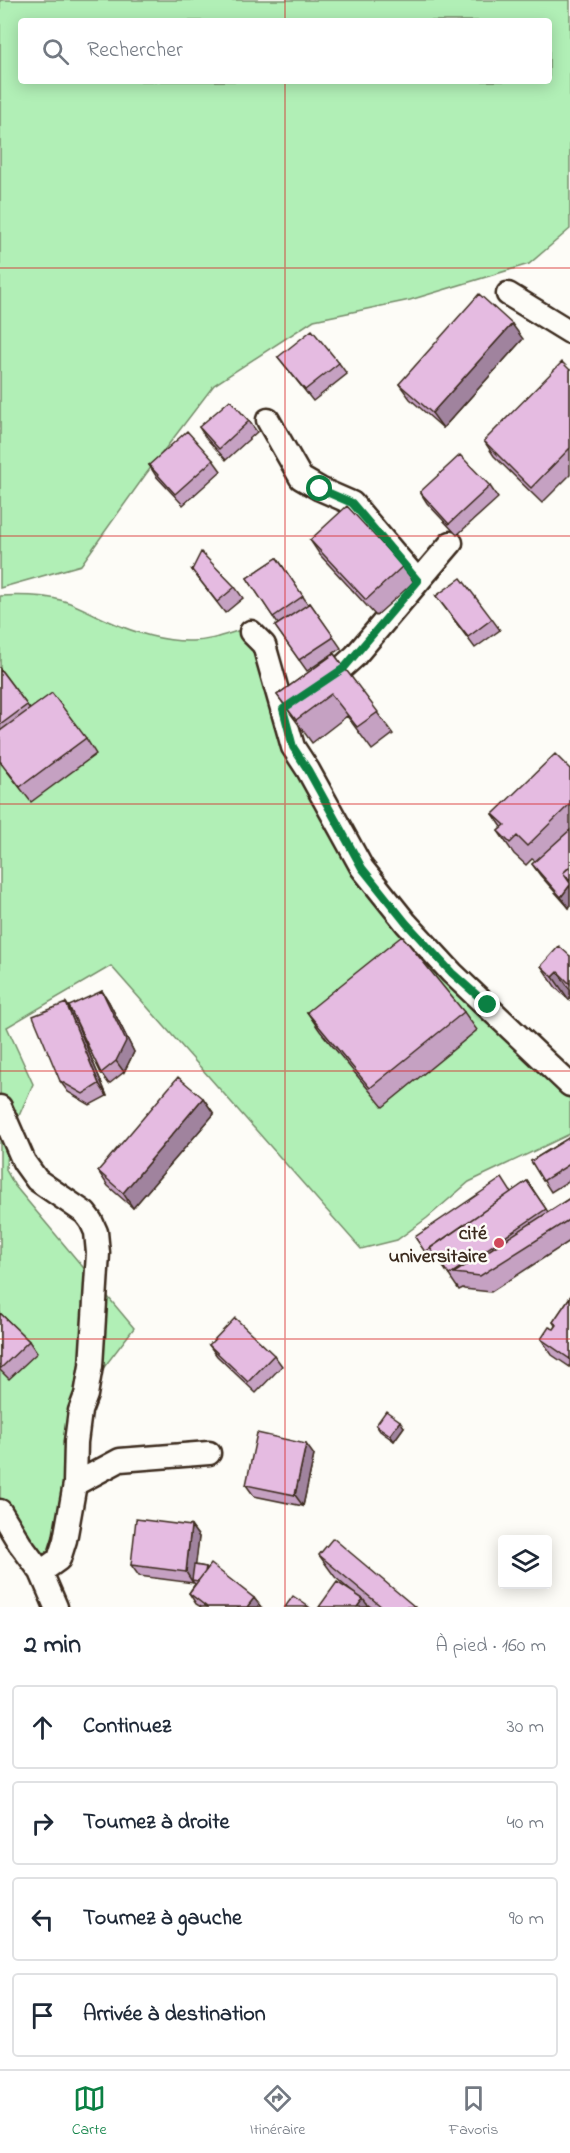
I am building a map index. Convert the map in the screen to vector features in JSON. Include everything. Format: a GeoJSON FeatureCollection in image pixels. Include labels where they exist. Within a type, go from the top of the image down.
{"type":"FeatureCollection","features":[{"type":"Feature","properties":{"kind":"street"},"geometry":{"type":"LineString","coordinates":[[508,294],[570,332]]}},
{"type":"Feature","properties":{"kind":"street"},"geometry":{"type":"LineString","coordinates":[[268,420],[300,478],[352,503],[418,581]]}},
{"type":"Feature","properties":{"kind":"street"},"geometry":{"type":"LineString","coordinates":[[283,709],[350,662],[451,543]]}},
{"type":"Feature","properties":{"kind":"street"},"geometry":{"type":"LineString","coordinates":[[251,632],[264,645],[293,747],[362,868],[406,923],[452,973],[569,1081]]}},
{"type":"Feature","properties":{"kind":"street"},"geometry":{"type":"LineString","coordinates":[[0,1107],[24,1162],[37,1180],[85,1213],[91,1221],[96,1232],[98,1253],[90,1366],[76,1442],[75,1484],[65,1540],[59,1559],[42,1572]]}},
{"type":"Feature","properties":{"kind":"street"},"geometry":{"type":"LineString","coordinates":[[75,1484],[120,1460],[209,1453]]}},
{"type":"Feature","properties":{"kind":"street"},"geometry":{"type":"LineString","coordinates":[[0,1510],[20,1544],[42,1572],[57,1607]]}},
{"type":"Feature","properties":{"kind":"green space"},"geometry":{"type":"Polygon","coordinates":[[[0,0],[570,0],[570,229],[529,264],[410,300],[314,320],[214,385],[146,474],[81,565],[0,588],[0,0]]]}},
{"type":"Feature","properties":{"kind":"green space"},"geometry":{"type":"Polygon","coordinates":[[[0,596],[33,596],[64,601],[130,630],[172,640],[208,639],[255,626],[277,702],[362,868],[570,1085],[570,1134],[469,1182],[397,1240],[361,1249],[111,966],[7,1027],[33,1084],[7,1143],[6,1170],[15,1186],[134,1328],[98,1375],[70,1513],[41,1572],[0,1511],[0,596]]]}},
{"type":"Feature","properties":{"kind":"building"},"geometry":{"type":"Polygon","coordinates":[[[479,294],[512,324],[432,413],[399,384],[479,294]]]}},
{"type":"Feature","properties":{"kind":"building"},"geometry":{"type":"Polygon","coordinates":[[[312,330],[339,363],[305,390],[278,357],[312,330]]]}},
{"type":"Feature","properties":{"kind":"building"},"geometry":{"type":"Polygon","coordinates":[[[562,362],[570,370],[570,448],[531,488],[484,441],[562,362]]]}},
{"type":"Feature","properties":{"kind":"building"},"geometry":{"type":"Polygon","coordinates":[[[230,400],[249,421],[219,449],[199,427],[230,400]]]}},
{"type":"Feature","properties":{"kind":"building"},"geometry":{"type":"Polygon","coordinates":[[[187,431],[213,460],[175,494],[149,465],[187,431]]]}},
{"type":"Feature","properties":{"kind":"building"},"geometry":{"type":"Polygon","coordinates":[[[460,455],[490,486],[449,524],[420,492],[460,455]]]}},
{"type":"Feature","properties":{"kind":"building"},"geometry":{"type":"Polygon","coordinates":[[[347,506],[403,566],[366,600],[310,540],[347,506]]]}},
{"type":"Feature","properties":{"kind":"building"},"geometry":{"type":"Polygon","coordinates":[[[201,552],[235,587],[217,602],[192,570],[201,552]]]}},
{"type":"Feature","properties":{"kind":"building"},"geometry":{"type":"Polygon","coordinates":[[[277,558],[303,596],[273,617],[247,578],[277,558]]]}},
{"type":"Feature","properties":{"kind":"building"},"geometry":{"type":"Polygon","coordinates":[[[461,578],[492,619],[468,637],[436,596],[461,578]]]}},
{"type":"Feature","properties":{"kind":"building"},"geometry":{"type":"Polygon","coordinates":[[[310,603],[334,637],[299,660],[275,626],[310,603]]]}},
{"type":"Feature","properties":{"kind":"building"},"geometry":{"type":"Polygon","coordinates":[[[334,654],[378,712],[357,727],[331,694],[296,720],[277,695],[334,654]]]}},
{"type":"Feature","properties":{"kind":"building"},"geometry":{"type":"Polygon","coordinates":[[[0,669],[27,705],[0,725],[0,669]]]}},
{"type":"Feature","properties":{"kind":"building"},"geometry":{"type":"Polygon","coordinates":[[[52,693],[86,738],[20,787],[0,761],[0,731],[52,693]]]}},
{"type":"Feature","properties":{"kind":"building"},"geometry":{"type":"Polygon","coordinates":[[[555,754],[570,769],[570,804],[527,846],[517,836],[510,843],[498,831],[505,825],[493,814],[555,754]]]}},
{"type":"Feature","properties":{"kind":"building"},"geometry":{"type":"Polygon","coordinates":[[[570,830],[570,866],[563,873],[570,885],[561,897],[532,864],[570,830]]]}},
{"type":"Feature","properties":{"kind":"building"},"geometry":{"type":"Polygon","coordinates":[[[570,867],[570,880],[563,873],[570,867]]]}},
{"type":"Feature","properties":{"kind":"building"},"geometry":{"type":"Polygon","coordinates":[[[402,936],[464,1012],[370,1088],[307,1012],[402,936]]]}},
{"type":"Feature","properties":{"kind":"building"},"geometry":{"type":"Polygon","coordinates":[[[559,946],[570,956],[570,984],[558,972],[553,977],[541,966],[559,946]]]}},
{"type":"Feature","properties":{"kind":"building"},"geometry":{"type":"Polygon","coordinates":[[[102,991],[126,1041],[116,1061],[101,1073],[69,1006],[102,991]]]}},
{"type":"Feature","properties":{"kind":"building"},"geometry":{"type":"Polygon","coordinates":[[[66,1003],[99,1084],[83,1094],[60,1081],[33,1016],[66,1003]]]}},
{"type":"Feature","properties":{"kind":"building"},"geometry":{"type":"Polygon","coordinates":[[[178,1077],[203,1098],[123,1193],[98,1171],[178,1077]]]}},
{"type":"Feature","properties":{"kind":"building"},"geometry":{"type":"Polygon","coordinates":[[[570,1137],[570,1164],[543,1181],[531,1161],[570,1137]]]}},
{"type":"Feature","properties":{"kind":"building"},"geometry":{"type":"Polygon","coordinates":[[[502,1178],[511,1192],[425,1252],[415,1237],[502,1178]]]}},
{"type":"Feature","properties":{"kind":"building"},"geometry":{"type":"Polygon","coordinates":[[[527,1181],[546,1209],[449,1275],[430,1248],[527,1181]]]}},
{"type":"Feature","properties":{"kind":"building"},"geometry":{"type":"Polygon","coordinates":[[[570,1198],[570,1219],[480,1276],[454,1273],[570,1198]]]}},
{"type":"Feature","properties":{"kind":"building"},"geometry":{"type":"Polygon","coordinates":[[[570,1297],[570,1359],[541,1339],[549,1327],[554,1329],[557,1325],[553,1322],[570,1297]]]}},
{"type":"Feature","properties":{"kind":"building"},"geometry":{"type":"Polygon","coordinates":[[[0,1313],[29,1341],[1,1368],[0,1367],[0,1313]]]}},
{"type":"Feature","properties":{"kind":"building"},"geometry":{"type":"Polygon","coordinates":[[[235,1318],[274,1355],[248,1382],[209,1345],[235,1318]]]}},
{"type":"Feature","properties":{"kind":"building"},"geometry":{"type":"Polygon","coordinates":[[[386,1411],[400,1421],[390,1435],[376,1425],[386,1411]]]}},
{"type":"Feature","properties":{"kind":"building"},"geometry":{"type":"Polygon","coordinates":[[[257,1433],[306,1444],[295,1495],[246,1485],[257,1433]]]}},
{"type":"Feature","properties":{"kind":"building"},"geometry":{"type":"Polygon","coordinates":[[[136,1519],[191,1526],[186,1572],[131,1565],[136,1519]]]}},
{"type":"Feature","properties":{"kind":"building"},"geometry":{"type":"Polygon","coordinates":[[[333,1538],[415,1607],[382,1607],[319,1555],[333,1538]]]}},
{"type":"Feature","properties":{"kind":"building"},"geometry":{"type":"Polygon","coordinates":[[[211,1564],[254,1598],[247,1607],[207,1607],[189,1593],[211,1564]]]}},
{"type":"Feature","properties":{"kind":"building"},"geometry":{"type":"Polygon","coordinates":[[[194,1565],[206,1567],[198,1581],[192,1580],[194,1565]]]}},
{"type":"Feature","properties":{"kind":"building"},"geometry":{"type":"Polygon","coordinates":[[[337,1582],[363,1599],[357,1607],[319,1607],[337,1582]]]}},
{"type":"Feature","properties":{"kind":"building"},"geometry":{"type":"Polygon","coordinates":[[[293,1596],[309,1607],[285,1607],[293,1596]]]}},
{"type":"Feature","properties":{"kind":"place","name":"cité universitaire"},"geometry":{"type":"Point","coordinates":[499,1243]}},
{"type":"Feature","properties":{"kind":"route"},"geometry":{"type":"LineString","coordinates":[[320,489],[352,503],[418,581],[344,668],[283,709],[293,747],[362,868],[406,923],[452,973],[488,1005]]}}]}
